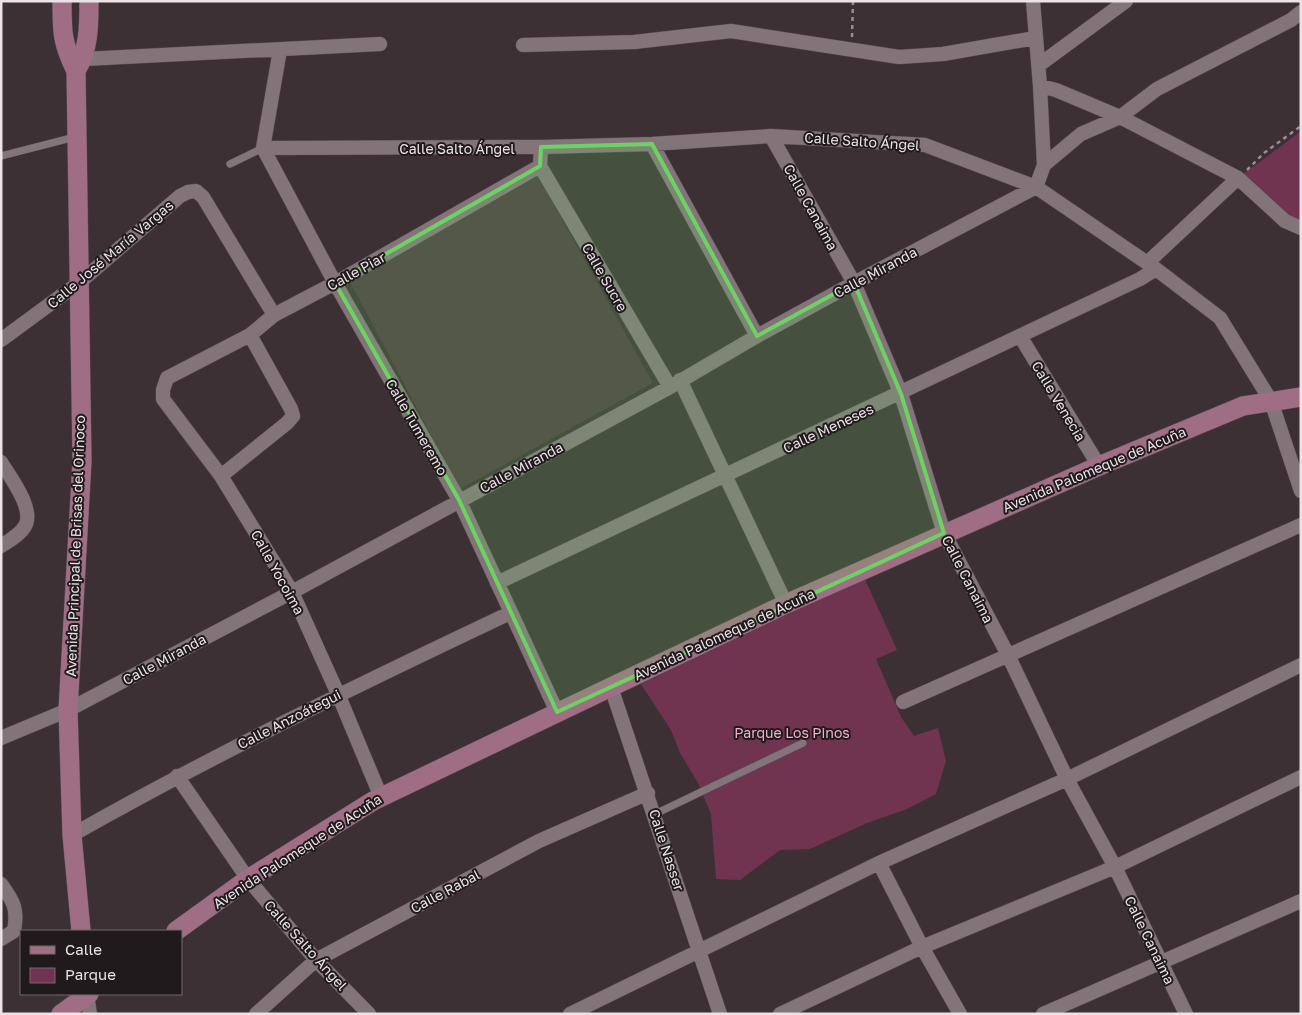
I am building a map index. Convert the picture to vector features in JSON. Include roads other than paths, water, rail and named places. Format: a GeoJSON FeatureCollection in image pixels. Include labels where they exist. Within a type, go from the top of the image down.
{"type":"FeatureCollection","features":[{"type":"Feature","properties":{"kind":"street"},"geometry":{"type":"LineString","coordinates":[[62,1],[62,36],[65,50],[80,65],[380,44]]}},
{"type":"Feature","properties":{"kind":"street"},"geometry":{"type":"LineString","coordinates":[[80,65],[89,34],[90,1]]}},
{"type":"Feature","properties":{"kind":"street"},"geometry":{"type":"LineString","coordinates":[[1033,1],[1035,38],[1039,64],[1044,165],[1036,187]]}},
{"type":"Feature","properties":{"kind":"street"},"geometry":{"type":"LineString","coordinates":[[1039,64],[1126,1]]}},
{"type":"Feature","properties":{"kind":"street"},"geometry":{"type":"LineString","coordinates":[[1044,165],[1080,134],[1120,117],[1157,89],[1291,20],[1301,12]]}},
{"type":"Feature","properties":{"kind":"street"},"geometry":{"type":"LineString","coordinates":[[523,46],[634,42],[732,31],[899,57],[934,55],[1035,38]]}},
{"type":"Feature","properties":{"kind":"street"},"geometry":{"type":"LineString","coordinates":[[263,148],[280,50]]}},
{"type":"Feature","properties":{"kind":"street","name":"Avenida Principal de Brisas del Orinoco"},"geometry":{"type":"LineString","coordinates":[[80,65],[78,136],[82,460],[68,710],[72,835],[81,930]]}},
{"type":"Feature","properties":{"kind":"street"},"geometry":{"type":"LineString","coordinates":[[1040,86],[1056,90],[1120,117],[1238,178],[1284,221],[1301,228]]}},
{"type":"Feature","properties":{"kind":"street","name":"Calle Salto Ángel"},"geometry":{"type":"LineString","coordinates":[[263,148],[541,148],[652,144],[771,136],[925,145],[1036,187],[1152,266],[1220,318],[1271,401],[1301,491]]}},
{"type":"Feature","properties":{"kind":"street","name":"Calle Canaima"},"geometry":{"type":"LineString","coordinates":[[771,136],[854,283],[900,394],[944,533],[1008,654],[1067,779],[1115,867],[1186,1014]]}},
{"type":"Feature","properties":{"kind":"street"},"geometry":{"type":"LineString","coordinates":[[652,144],[757,336]]}},
{"type":"Feature","properties":{"kind":"street","name":"Calle Tumeremo"},"geometry":{"type":"LineString","coordinates":[[263,148],[335,283],[459,500],[510,613],[558,712]]}},
{"type":"Feature","properties":{"kind":"street"},"geometry":{"type":"LineString","coordinates":[[540,166],[541,148]]}},
{"type":"Feature","properties":{"kind":"street","name":"Calle Piar"},"geometry":{"type":"LineString","coordinates":[[163,390],[166,378],[250,334],[274,316],[540,166]]}},
{"type":"Feature","properties":{"kind":"street","name":"Calle Sucre"},"geometry":{"type":"LineString","coordinates":[[540,166],[675,383],[726,476],[786,604]]}},
{"type":"Feature","properties":{"kind":"street","name":"Calle Meneses"},"geometry":{"type":"LineString","coordinates":[[497,583],[1020,336],[1152,266],[1238,178]]}},
{"type":"Feature","properties":{"kind":"street","name":"Calle Miranda"},"geometry":{"type":"LineString","coordinates":[[1,738],[68,710],[292,592],[854,283],[1036,187]]}},
{"type":"Feature","properties":{"kind":"street","name":"Calle José María Vargas"},"geometry":{"type":"LineString","coordinates":[[1,340],[80,282],[180,196],[196,191],[203,197],[274,316]]}},
{"type":"Feature","properties":{"kind":"street"},"geometry":{"type":"LineString","coordinates":[[221,476],[287,423],[293,416],[250,334]]}},
{"type":"Feature","properties":{"kind":"street","name":"Calle Venecia"},"geometry":{"type":"LineString","coordinates":[[1020,336],[1099,466]]}},
{"type":"Feature","properties":{"kind":"street","name":"Calle Yocoima"},"geometry":{"type":"LineString","coordinates":[[163,390],[163,400],[221,476],[292,592],[338,694],[381,797]]}},
{"type":"Feature","properties":{"kind":"street","name":"Avenida Palomeque de Acuña"},"geometry":{"type":"LineString","coordinates":[[177,930],[248,879],[381,797],[558,712],[786,604],[1099,466],[1243,406],[1301,397]]}},
{"type":"Feature","properties":{"kind":"street"},"geometry":{"type":"LineString","coordinates":[[1,462],[28,509],[26,525],[17,535],[1,546]]}},
{"type":"Feature","properties":{"kind":"street"},"geometry":{"type":"LineString","coordinates":[[903,702],[1301,525]]}},
{"type":"Feature","properties":{"kind":"street","name":"Calle Anzoátegui"},"geometry":{"type":"LineString","coordinates":[[72,835],[177,776],[338,694],[510,613]]}},
{"type":"Feature","properties":{"kind":"street"},"geometry":{"type":"LineString","coordinates":[[570,1014],[878,863],[1067,779],[1301,665]]}},
{"type":"Feature","properties":{"kind":"street","name":"Calle Nasser"},"geometry":{"type":"LineString","coordinates":[[611,687],[648,793],[720,1014]]}},
{"type":"Feature","properties":{"kind":"street","name":"Calle Salto Ángel"},"geometry":{"type":"LineString","coordinates":[[177,776],[248,879],[316,960],[369,1014]]}},
{"type":"Feature","properties":{"kind":"street"},"geometry":{"type":"LineString","coordinates":[[780,1014],[922,948],[1115,867],[1301,777]]}},
{"type":"Feature","properties":{"kind":"street","name":"Calle Rabal"},"geometry":{"type":"LineString","coordinates":[[256,1014],[316,960],[539,841],[648,793]]}},
{"type":"Feature","properties":{"kind":"street"},"geometry":{"type":"LineString","coordinates":[[878,863],[922,948],[960,1014]]}},
{"type":"Feature","properties":{"kind":"street"},"geometry":{"type":"LineString","coordinates":[[1,884],[11,898],[17,913],[14,931],[1,939]]}},
{"type":"Feature","properties":{"kind":"street"},"geometry":{"type":"LineString","coordinates":[[1043,1014],[1301,901]]}},
{"type":"Feature","properties":{"kind":"street"},"geometry":{"type":"LineString","coordinates":[[61,1014],[87,995]]}},
{"type":"Feature","properties":{"kind":"street"},"geometry":{"type":"LineString","coordinates":[[88,995],[90,1014]]}},
{"type":"Feature","properties":{"kind":"lane"},"geometry":{"type":"LineString","coordinates":[[1,156],[78,136]]}},
{"type":"Feature","properties":{"kind":"lane"},"geometry":{"type":"LineString","coordinates":[[230,164],[263,148]]}},
{"type":"Feature","properties":{"kind":"lane"},"geometry":{"type":"LineString","coordinates":[[655,814],[803,743]]}},
{"type":"Feature","properties":{"kind":"park label","name":"Parque Los Pinos"},"geometry":{"type":"Point","coordinates":[792,732]}}]}
